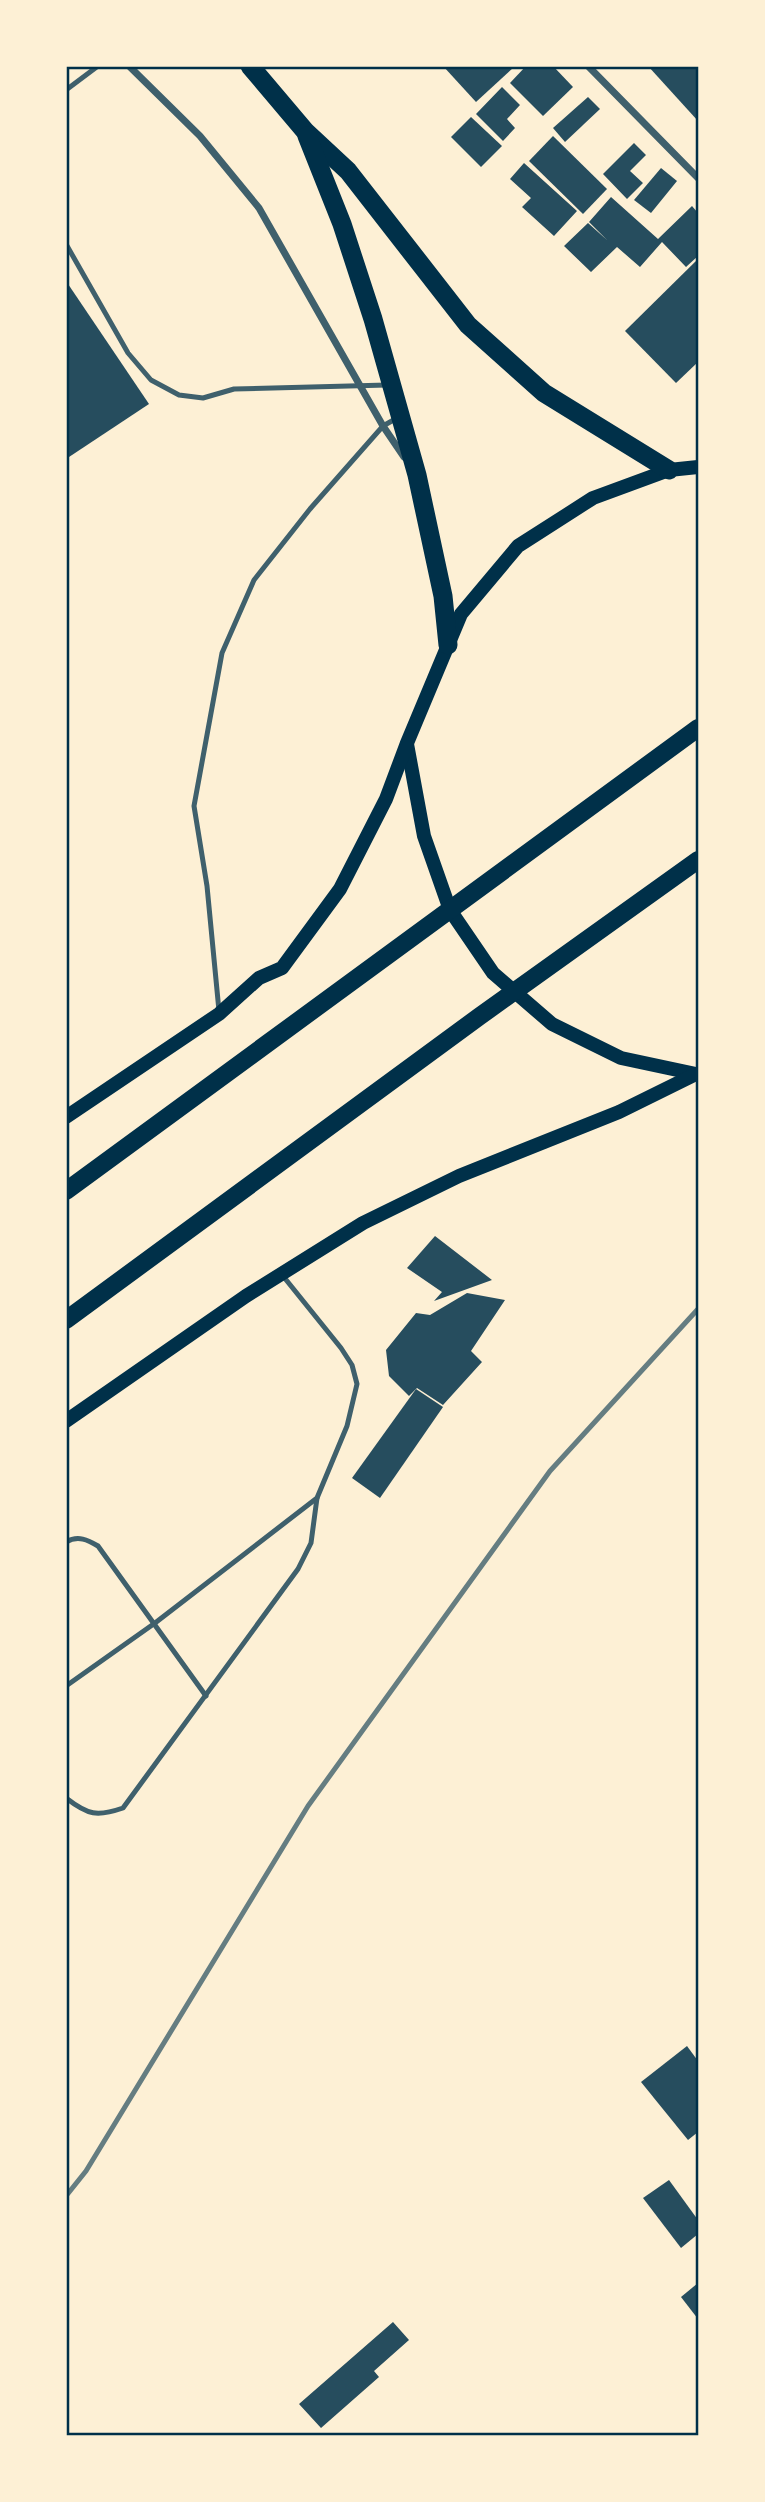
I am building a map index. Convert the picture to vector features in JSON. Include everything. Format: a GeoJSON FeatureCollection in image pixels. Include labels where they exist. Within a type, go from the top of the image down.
{"type":"FeatureCollection","features":[{"type":"Feature","properties":{"kind":"highway"},"geometry":{"type":"LineString","coordinates":[[250,66],[305,131],[348,171],[468,326],[544,393],[669,470]]}},
{"type":"Feature","properties":{"kind":"highway"},"geometry":{"type":"LineString","coordinates":[[305,131],[346,236],[373,319],[391,385],[391,421],[417,475],[443,596],[448,645]]}},
{"type":"Feature","properties":{"kind":"main road"},"geometry":{"type":"LineString","coordinates":[[66,1117],[219,1014],[260,978],[282,968],[340,889],[386,799],[461,614],[518,546],[593,498],[669,470],[698,467]]}},
{"type":"Feature","properties":{"kind":"main road"},"geometry":{"type":"LineString","coordinates":[[66,1191],[698,728]]}},
{"type":"Feature","properties":{"kind":"main road"},"geometry":{"type":"LineString","coordinates":[[407,743],[424,836],[450,909],[494,973],[552,1024],[563,1030],[621,1058],[697,1074]]}},
{"type":"Feature","properties":{"kind":"main road"},"geometry":{"type":"LineString","coordinates":[[66,1320],[480,1016],[698,860]]}},
{"type":"Feature","properties":{"kind":"main road"},"geometry":{"type":"LineString","coordinates":[[66,1421],[281,1275],[363,1223],[459,1176],[619,1112],[697,1074]]}},
{"type":"Feature","properties":{"kind":"street"},"geometry":{"type":"LineString","coordinates":[[128,66],[200,136],[259,208],[359,385],[391,421]]}},
{"type":"Feature","properties":{"kind":"street"},"geometry":{"type":"LineString","coordinates":[[588,66],[698,178]]}},
{"type":"Feature","properties":{"kind":"lane"},"geometry":{"type":"LineString","coordinates":[[66,90],[98,66]]}},
{"type":"Feature","properties":{"kind":"lane"},"geometry":{"type":"LineString","coordinates":[[66,244],[128,353],[151,380],[179,395],[203,398],[234,389],[391,385]]}},
{"type":"Feature","properties":{"kind":"lane"},"geometry":{"type":"LineString","coordinates":[[219,1014],[206,886],[194,806],[222,653],[254,580],[310,509],[391,421]]}},
{"type":"Feature","properties":{"kind":"lane"},"geometry":{"type":"LineString","coordinates":[[66,1798],[85,1812],[106,1814],[123,1808],[298,1569],[311,1543],[317,1498],[347,1426],[357,1384],[352,1365],[341,1348],[281,1275]]}},
{"type":"Feature","properties":{"kind":"lane"},"geometry":{"type":"LineString","coordinates":[[66,1686],[155,1623],[317,1498]]}},
{"type":"Feature","properties":{"kind":"lane"},"geometry":{"type":"LineString","coordinates":[[66,1542],[86,1539],[98,1546],[206,1696]]}},
{"type":"Feature","properties":{"kind":"building"},"geometry":{"type":"Polygon","coordinates":[[[443,66],[512,66],[513,68],[476,102],[443,66]]]}},
{"type":"Feature","properties":{"kind":"building"},"geometry":{"type":"Polygon","coordinates":[[[526,66],[553,66],[573,87],[543,116],[510,83],[526,66]]]}},
{"type":"Feature","properties":{"kind":"building"},"geometry":{"type":"Polygon","coordinates":[[[648,66],[698,66],[698,121],[648,66]]]}},
{"type":"Feature","properties":{"kind":"building"},"geometry":{"type":"Polygon","coordinates":[[[502,87],[520,105],[507,119],[515,128],[503,141],[476,114],[502,87]]]}},
{"type":"Feature","properties":{"kind":"building"},"geometry":{"type":"Polygon","coordinates":[[[588,97],[600,109],[565,142],[553,128],[588,97]]]}},
{"type":"Feature","properties":{"kind":"building"},"geometry":{"type":"Polygon","coordinates":[[[471,117],[502,146],[481,167],[451,137],[471,117]]]}},
{"type":"Feature","properties":{"kind":"building"},"geometry":{"type":"Polygon","coordinates":[[[553,136],[607,189],[583,214],[529,161],[553,136]]]}},
{"type":"Feature","properties":{"kind":"building"},"geometry":{"type":"Polygon","coordinates":[[[634,143],[646,155],[630,171],[643,183],[627,199],[603,174],[634,143]]]}},
{"type":"Feature","properties":{"kind":"building"},"geometry":{"type":"Polygon","coordinates":[[[524,163],[577,211],[554,236],[522,207],[531,198],[510,179],[524,163]]]}},
{"type":"Feature","properties":{"kind":"building"},"geometry":{"type":"Polygon","coordinates":[[[661,168],[677,181],[651,213],[634,200],[661,168]]]}},
{"type":"Feature","properties":{"kind":"building"},"geometry":{"type":"Polygon","coordinates":[[[611,197],[658,239],[692,206],[698,213],[698,256],[686,267],[662,242],[640,267],[617,247],[591,272],[564,246],[588,223],[607,240],[589,222],[611,197]]]}},
{"type":"Feature","properties":{"kind":"building"},"geometry":{"type":"Polygon","coordinates":[[[698,259],[698,362],[676,383],[625,331],[698,259]]]}},
{"type":"Feature","properties":{"kind":"building"},"geometry":{"type":"Polygon","coordinates":[[[66,281],[149,404],[66,459],[66,281]]]}},
{"type":"Feature","properties":{"kind":"building"},"geometry":{"type":"Polygon","coordinates":[[[435,1236],[492,1280],[434,1301],[442,1292],[407,1268],[435,1236]]]}},
{"type":"Feature","properties":{"kind":"building"},"geometry":{"type":"Polygon","coordinates":[[[467,1293],[505,1300],[471,1351],[482,1362],[443,1405],[417,1388],[409,1396],[389,1376],[386,1350],[416,1313],[430,1315],[467,1293]]]}},
{"type":"Feature","properties":{"kind":"building"},"geometry":{"type":"Polygon","coordinates":[[[416,1389],[443,1407],[380,1498],[352,1478],[416,1389]]]}},
{"type":"Feature","properties":{"kind":"building"},"geometry":{"type":"Polygon","coordinates":[[[687,2046],[698,2061],[698,2132],[688,2140],[641,2082],[687,2046]]]}},
{"type":"Feature","properties":{"kind":"building"},"geometry":{"type":"Polygon","coordinates":[[[669,2180],[698,2220],[698,2234],[681,2248],[643,2198],[669,2180]]]}},
{"type":"Feature","properties":{"kind":"building"},"geometry":{"type":"Polygon","coordinates":[[[698,2283],[698,2319],[681,2297],[698,2283]]]}},
{"type":"Feature","properties":{"kind":"building"},"geometry":{"type":"Polygon","coordinates":[[[393,2322],[409,2340],[374,2371],[379,2377],[321,2428],[299,2404],[393,2322]]]}},
{"type":"Feature","properties":{"kind":"railway"},"geometry":{"type":"LineString","coordinates":[[66,2196],[86,2171],[308,1806],[550,1471],[698,1309]]}}]}
